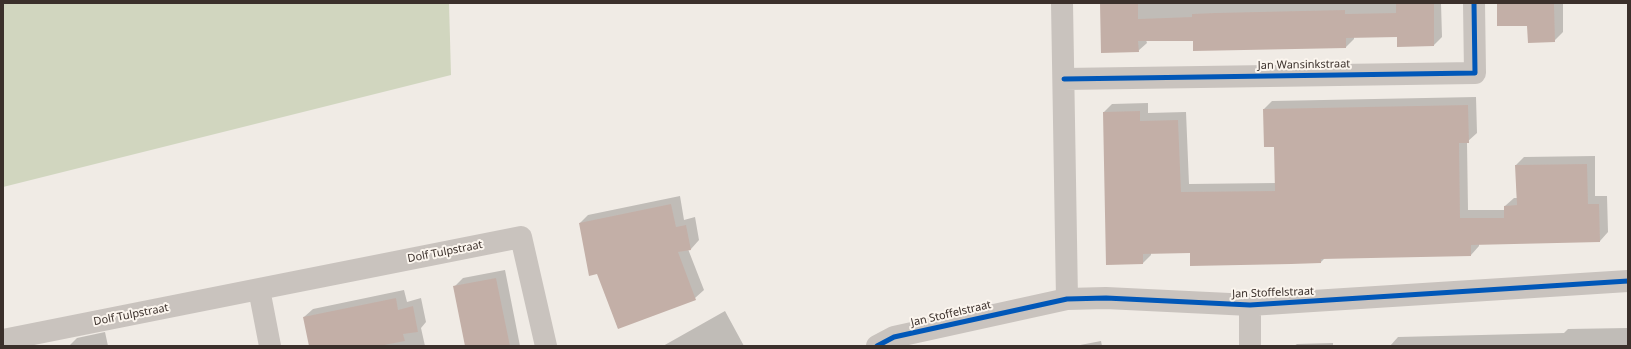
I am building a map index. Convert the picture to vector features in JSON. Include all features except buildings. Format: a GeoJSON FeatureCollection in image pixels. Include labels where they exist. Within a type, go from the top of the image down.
{"type":"FeatureCollection","features":[{"type":"Feature","properties":{"kind":"street"},"geometry":{"type":"LineString","coordinates":[[1062,3],[1067,299]]}},
{"type":"Feature","properties":{"kind":"street","name":"Jan Wansinkstraat"},"geometry":{"type":"LineString","coordinates":[[1064,79],[1474,73],[1474,3]]}},
{"type":"Feature","properties":{"kind":"street","name":"Dolf Tulpstraat"},"geometry":{"type":"LineString","coordinates":[[3,340],[521,237],[546,346]]}},
{"type":"Feature","properties":{"kind":"street","name":"Jan Stoffelstraat"},"geometry":{"type":"LineString","coordinates":[[877,346],[894,337],[1067,299],[1106,298],[1250,305],[1628,281]]}},
{"type":"Feature","properties":{"kind":"street"},"geometry":{"type":"LineString","coordinates":[[259,289],[270,346]]}},
{"type":"Feature","properties":{"kind":"street"},"geometry":{"type":"LineString","coordinates":[[1250,305],[1250,346]]}},
{"type":"Feature","properties":{"kind":"green space"},"geometry":{"type":"Polygon","coordinates":[[[3,3],[449,3],[451,75],[3,187],[3,3]]]}},
{"type":"Feature","properties":{"kind":"cycle path"},"geometry":{"type":"LineString","coordinates":[[1064,79],[1475,73],[1474,3]]}},
{"type":"Feature","properties":{"kind":"cycle path"},"geometry":{"type":"LineString","coordinates":[[877,346],[894,337],[1067,299],[1106,298],[1250,305],[1628,281]]}}]}
